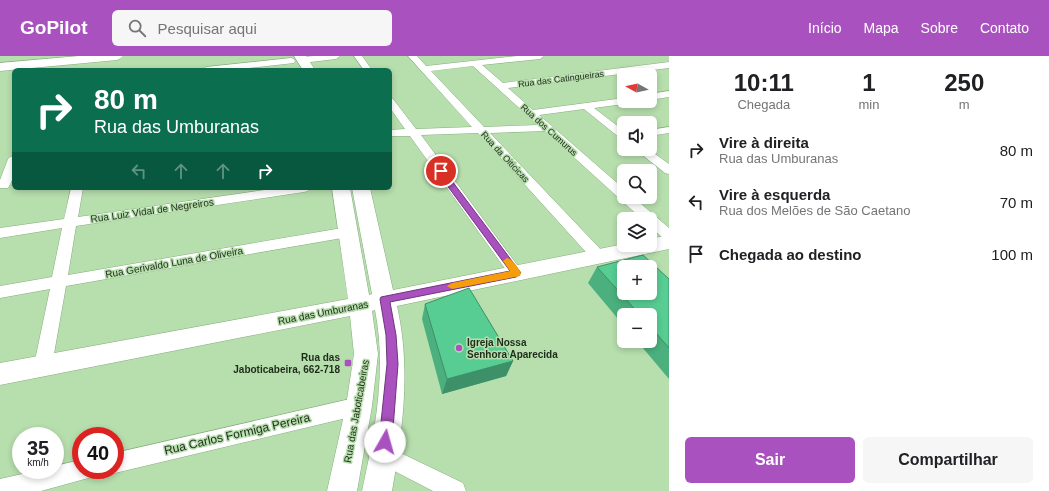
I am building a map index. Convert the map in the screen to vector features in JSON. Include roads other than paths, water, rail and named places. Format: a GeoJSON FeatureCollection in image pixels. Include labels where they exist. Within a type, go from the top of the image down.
{"type":"FeatureCollection","features":[{"type":"Feature","properties":{"kind":"street"},"geometry":{"type":"LineString","coordinates":[[0,67],[50,66],[79,58],[117,56]]}},
{"type":"Feature","properties":{"kind":"street"},"geometry":{"type":"LineString","coordinates":[[229,68],[298,62],[336,56]]}},
{"type":"Feature","properties":{"kind":"street"},"geometry":{"type":"LineString","coordinates":[[358,56],[367,68]]}},
{"type":"Feature","properties":{"kind":"street","name":"Rua da Oiticicas"},"geometry":{"type":"LineString","coordinates":[[412,56],[480,131],[599,257]]}},
{"type":"Feature","properties":{"kind":"street"},"geometry":{"type":"LineString","coordinates":[[423,69],[540,56]]}},
{"type":"Feature","properties":{"kind":"street","name":"Rua dos Cumurus"},"geometry":{"type":"LineString","coordinates":[[475,63],[617,191]]}},
{"type":"Feature","properties":{"kind":"street","name":"Rua das Catingueiras"},"geometry":{"type":"LineString","coordinates":[[501,86],[669,65]]}},
{"type":"Feature","properties":{"kind":"street"},"geometry":{"type":"LineString","coordinates":[[657,96],[669,94]]}},
{"type":"Feature","properties":{"kind":"street"},"geometry":{"type":"LineString","coordinates":[[531,113],[617,102]]}},
{"type":"Feature","properties":{"kind":"street"},"geometry":{"type":"LineString","coordinates":[[392,104],[516,273]]}},
{"type":"Feature","properties":{"kind":"street"},"geometry":{"type":"LineString","coordinates":[[586,106],[617,130]]}},
{"type":"Feature","properties":{"kind":"street"},"geometry":{"type":"LineString","coordinates":[[392,133],[547,128]]}},
{"type":"Feature","properties":{"kind":"street"},"geometry":{"type":"LineString","coordinates":[[657,132],[669,130]]}},
{"type":"Feature","properties":{"kind":"street"},"geometry":{"type":"LineString","coordinates":[[650,156],[669,170]]}},
{"type":"Feature","properties":{"kind":"street"},"geometry":{"type":"LineString","coordinates":[[6,185],[12,166]]}},
{"type":"Feature","properties":{"kind":"street"},"geometry":{"type":"LineString","coordinates":[[43,365],[77,190]]}},
{"type":"Feature","properties":{"kind":"street","name":"Rua Luiz Vidal de Negreiros"},"geometry":{"type":"LineString","coordinates":[[0,233],[290,190]]}},
{"type":"Feature","properties":{"kind":"street","name":"Rua das Jaboticabeiras"},"geometry":{"type":"LineString","coordinates":[[341,190],[360,305],[366,354],[359,406],[342,491]]}},
{"type":"Feature","properties":{"kind":"street"},"geometry":{"type":"LineString","coordinates":[[361,190],[385,299],[391,335],[393,364],[384,455],[377,491]]}},
{"type":"Feature","properties":{"kind":"street","name":"Rua dos Cumurus"},"geometry":{"type":"LineString","coordinates":[[632,204],[642,212]]}},
{"type":"Feature","properties":{"kind":"street","name":"Rua dos Cumurus"},"geometry":{"type":"LineString","coordinates":[[657,225],[669,236]]}},
{"type":"Feature","properties":{"kind":"street","name":"Rua Gerivaldo Luna de Oliveira"},"geometry":{"type":"LineString","coordinates":[[0,292],[348,232]]}},
{"type":"Feature","properties":{"kind":"street","name":"Rua das Umburanas"},"geometry":{"type":"LineString","coordinates":[[0,374],[360,305],[599,257],[630,256],[669,242]]}},
{"type":"Feature","properties":{"kind":"street","name":"Rua Carlos Formiga Pereira"},"geometry":{"type":"LineString","coordinates":[[124,461],[359,406]]}},
{"type":"Feature","properties":{"kind":"street"},"geometry":{"type":"LineString","coordinates":[[384,455],[455,491]]}},
{"type":"Feature","properties":{"kind":"street"},"geometry":{"type":"LineString","coordinates":[[0,490],[72,473]]}},
{"type":"Feature","properties":{"kind":"place","name":"Igreja Nossa Senhora Aparecida"},"geometry":{"type":"Point","coordinates":[459,348]}},
{"type":"Feature","properties":{"kind":"place","name":"Rua das Jaboticabeira, 662-718"},"geometry":{"type":"Point","coordinates":[348,363]}}]}
